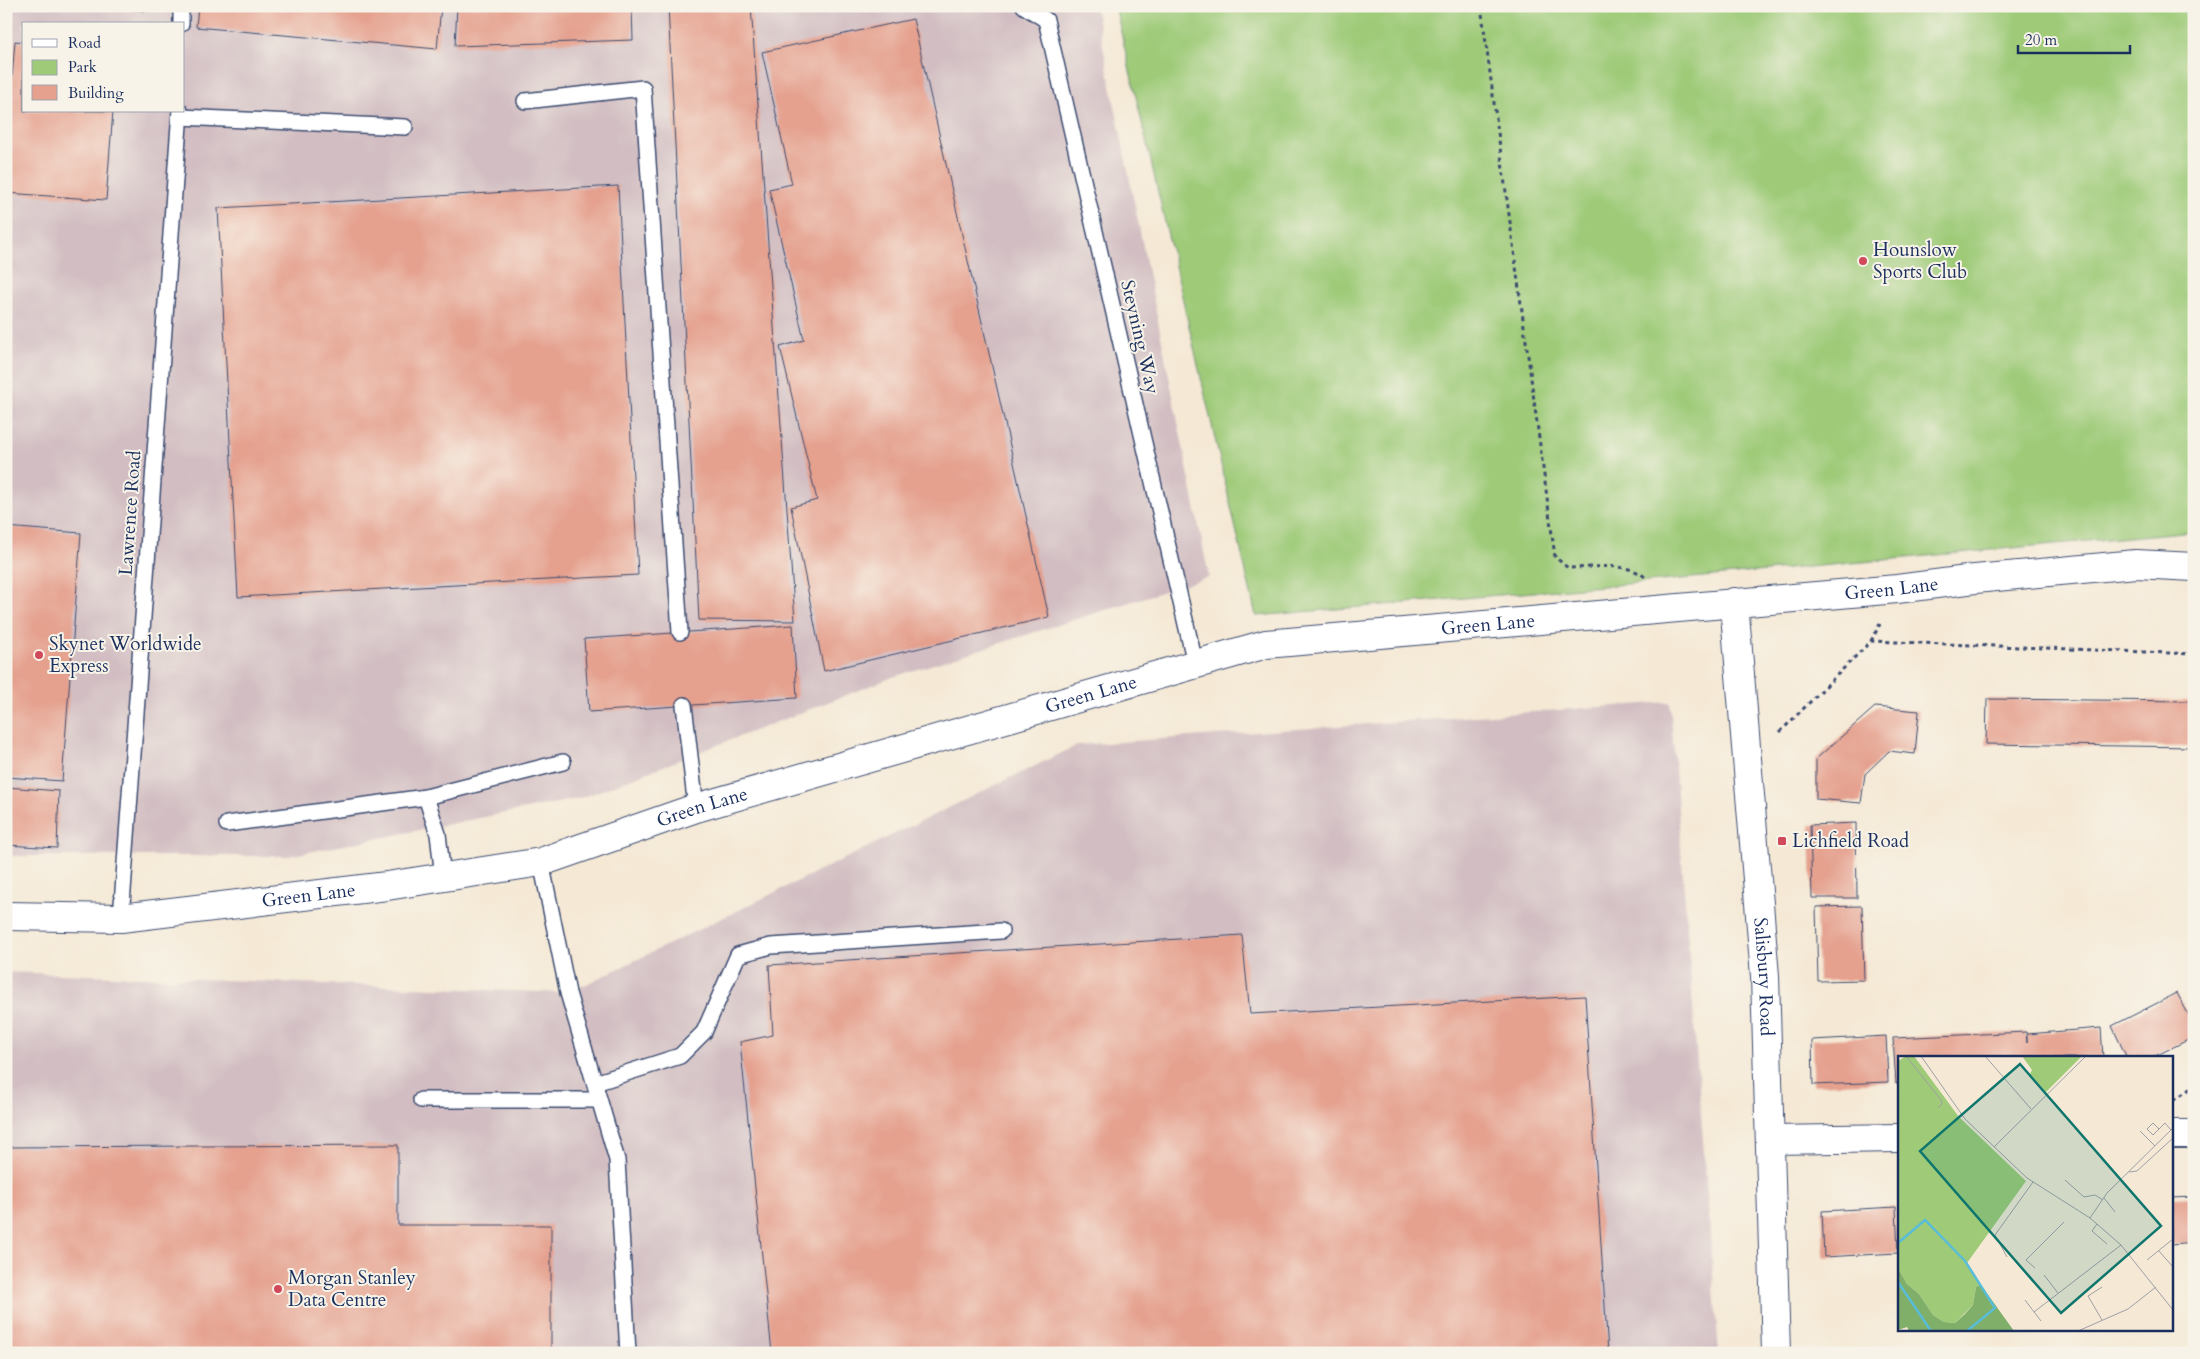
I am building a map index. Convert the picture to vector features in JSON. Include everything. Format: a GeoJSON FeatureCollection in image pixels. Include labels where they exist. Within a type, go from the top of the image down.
{"type":"FeatureCollection","features":[{"type":"Feature","properties":{"kind":"street","name":"Green Lane"},"geometry":{"type":"LineString","coordinates":[[6,916],[121,918],[388,886],[541,862],[696,808],[1266,644],[1898,589],[1975,579],[2136,564],[2194,566]]}},
{"type":"Feature","properties":{"kind":"street","name":"Salisbury Road"},"geometry":{"type":"LineString","coordinates":[[1734,602],[1765,976],[1776,1353]]}},
{"type":"Feature","properties":{"kind":"street"},"geometry":{"type":"LineString","coordinates":[[2172,1134],[2194,1134]]}},
{"type":"Feature","properties":{"kind":"street"},"geometry":{"type":"LineString","coordinates":[[1771,1140],[1898,1138]]}},
{"type":"Feature","properties":{"kind":"lane"},"geometry":{"type":"LineString","coordinates":[[181,6],[181,22]]}},
{"type":"Feature","properties":{"kind":"lane","name":"Steyning Way"},"geometry":{"type":"LineString","coordinates":[[1024,6],[1046,20],[1195,663]]}},
{"type":"Feature","properties":{"kind":"lane"},"geometry":{"type":"LineString","coordinates":[[525,102],[643,88],[680,632]]}},
{"type":"Feature","properties":{"kind":"lane"},"geometry":{"type":"LineString","coordinates":[[180,114],[405,127]]}},
{"type":"Feature","properties":{"kind":"lane","name":"Lawrence Road"},"geometry":{"type":"LineString","coordinates":[[121,918],[180,114]]}},
{"type":"Feature","properties":{"kind":"lane"},"geometry":{"type":"LineString","coordinates":[[684,706],[696,808]]}},
{"type":"Feature","properties":{"kind":"lane"},"geometry":{"type":"LineString","coordinates":[[227,824],[426,797],[563,762]]}},
{"type":"Feature","properties":{"kind":"lane"},"geometry":{"type":"LineString","coordinates":[[426,797],[438,834],[443,877]]}},
{"type":"Feature","properties":{"kind":"lane"},"geometry":{"type":"LineString","coordinates":[[541,862],[568,993],[617,1160],[628,1353]]}},
{"type":"Feature","properties":{"kind":"lane"},"geometry":{"type":"LineString","coordinates":[[595,1083],[680,1056],[704,1032],[738,955],[771,946],[1001,931]]}},
{"type":"Feature","properties":{"kind":"lane"},"geometry":{"type":"LineString","coordinates":[[421,1100],[599,1100]]}},
{"type":"Feature","properties":{"kind":"path"},"geometry":{"type":"LineString","coordinates":[[1481,6],[1555,557],[1568,568],[1622,567],[1633,570],[1644,576],[1649,582],[1662,609]]}},
{"type":"Feature","properties":{"kind":"path"},"geometry":{"type":"LineString","coordinates":[[1748,764],[1871,641],[2194,654]]}},
{"type":"Feature","properties":{"kind":"path"},"geometry":{"type":"LineString","coordinates":[[2172,1102],[2194,1086]]}},
{"type":"Feature","properties":{"kind":"shaded area"},"geometry":{"type":"Polygon","coordinates":[[[6,6],[1095,6],[1209,577],[893,677],[581,798],[289,856],[6,856],[6,6]]]}},
{"type":"Feature","properties":{"kind":"shaded area"},"geometry":{"type":"Polygon","coordinates":[[[1670,702],[1719,1353],[6,1353],[6,972],[568,993],[1078,745],[1670,702]]]}},
{"type":"Feature","properties":{"kind":"green space","name":"Hounslow Sports Club"},"geometry":{"type":"Polygon","coordinates":[[[1115,6],[2194,6],[2194,531],[1649,582],[1256,616],[1115,6]]]}},
{"type":"Feature","properties":{"kind":"building"},"geometry":{"type":"Polygon","coordinates":[[[100,6],[145,6],[145,11],[100,6]]]}},
{"type":"Feature","properties":{"kind":"building"},"geometry":{"type":"Polygon","coordinates":[[[198,6],[441,6],[437,49],[196,27],[198,6]]]}},
{"type":"Feature","properties":{"kind":"building"},"geometry":{"type":"Polygon","coordinates":[[[457,6],[632,6],[633,40],[455,46],[457,6]]]}},
{"type":"Feature","properties":{"kind":"building"},"geometry":{"type":"Polygon","coordinates":[[[668,6],[751,6],[795,621],[699,620],[668,6]]]}},
{"type":"Feature","properties":{"kind":"building"},"geometry":{"type":"Polygon","coordinates":[[[913,19],[1049,617],[824,671],[791,507],[817,500],[780,347],[804,340],[769,189],[792,184],[762,52],[913,19]]]}},
{"type":"Feature","properties":{"kind":"building"},"geometry":{"type":"Polygon","coordinates":[[[15,41],[22,42],[22,112],[113,112],[106,200],[6,193],[6,153],[15,41]]]}},
{"type":"Feature","properties":{"kind":"building"},"geometry":{"type":"Polygon","coordinates":[[[618,186],[638,575],[238,597],[218,208],[618,186]]]}},
{"type":"Feature","properties":{"kind":"building","name":"Skynet Worldwide Express"},"geometry":{"type":"Polygon","coordinates":[[[6,527],[81,533],[62,781],[6,777],[6,527]]]}},
{"type":"Feature","properties":{"kind":"building"},"geometry":{"type":"Polygon","coordinates":[[[793,625],[797,698],[589,712],[584,639],[793,625]]]}},
{"type":"Feature","properties":{"kind":"building"},"geometry":{"type":"Polygon","coordinates":[[[1987,699],[2194,701],[2194,747],[1986,744],[1987,699]]]}},
{"type":"Feature","properties":{"kind":"building"},"geometry":{"type":"Polygon","coordinates":[[[1875,707],[1919,711],[1915,754],[1889,751],[1865,774],[1861,803],[1816,799],[1816,759],[1875,707]]]}},
{"type":"Feature","properties":{"kind":"building"},"geometry":{"type":"Polygon","coordinates":[[[6,787],[59,791],[57,848],[6,845],[6,787]]]}},
{"type":"Feature","properties":{"kind":"building"},"geometry":{"type":"Polygon","coordinates":[[[1856,823],[1857,898],[1812,898],[1810,825],[1856,823]]]}},
{"type":"Feature","properties":{"kind":"building"},"geometry":{"type":"Polygon","coordinates":[[[1862,906],[1864,980],[1818,981],[1816,907],[1862,906]]]}},
{"type":"Feature","properties":{"kind":"building"},"geometry":{"type":"Polygon","coordinates":[[[1242,935],[1250,1014],[1585,996],[1608,1353],[772,1353],[740,1042],[773,1035],[769,965],[1242,935]]]}},
{"type":"Feature","properties":{"kind":"building"},"geometry":{"type":"Polygon","coordinates":[[[2177,993],[2194,1025],[2194,1037],[2155,1056],[2126,1056],[2112,1026],[2177,993]]]}},
{"type":"Feature","properties":{"kind":"building"},"geometry":{"type":"Polygon","coordinates":[[[2101,1028],[2103,1056],[1898,1056],[1898,1083],[1896,1083],[1893,1038],[2026,1032],[2027,1043],[2027,1034],[2101,1028]]]}},
{"type":"Feature","properties":{"kind":"building"},"geometry":{"type":"Polygon","coordinates":[[[1886,1036],[1888,1082],[1813,1085],[1812,1040],[1886,1036]]]}},
{"type":"Feature","properties":{"kind":"building","name":"Morgan Stanley Data Centre"},"geometry":{"type":"Polygon","coordinates":[[[398,1145],[398,1225],[551,1225],[551,1353],[6,1353],[6,1147],[398,1145]]]}},
{"type":"Feature","properties":{"kind":"building"},"geometry":{"type":"Polygon","coordinates":[[[2192,1197],[2194,1243],[2172,1245],[2172,1198],[2192,1197]]]}},
{"type":"Feature","properties":{"kind":"building"},"geometry":{"type":"Polygon","coordinates":[[[1896,1207],[1898,1253],[1824,1257],[1822,1211],[1896,1207]]]}},
{"type":"Feature","properties":{"kind":"place","name":"Hounslow Sports Club"},"geometry":{"type":"Point","coordinates":[1863,261]}},
{"type":"Feature","properties":{"kind":"place","name":"Skynet Worldwide Express"},"geometry":{"type":"Point","coordinates":[39,655]}},
{"type":"Feature","properties":{"kind":"place","name":"Lichfield Road"},"geometry":{"type":"Point","coordinates":[1782,841]}},
{"type":"Feature","properties":{"kind":"place","name":"Morgan Stanley Data Centre"},"geometry":{"type":"Point","coordinates":[278,1289]}}]}
